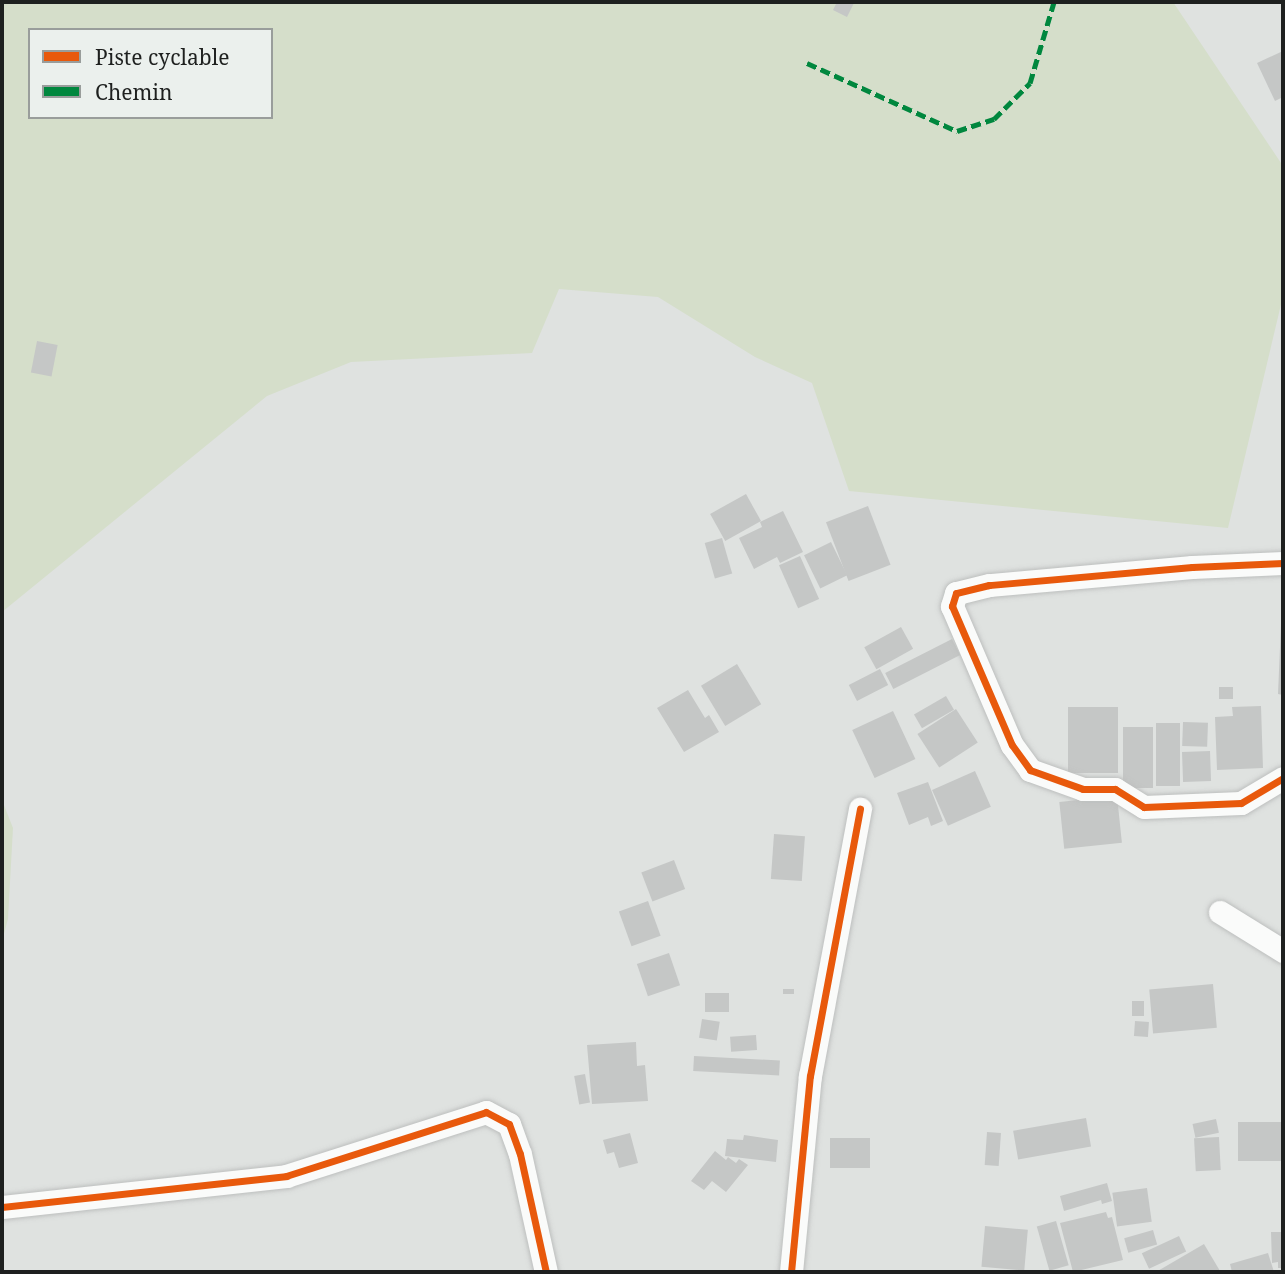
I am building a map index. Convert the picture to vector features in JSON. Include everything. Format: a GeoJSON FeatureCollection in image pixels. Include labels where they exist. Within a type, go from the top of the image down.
{"type":"FeatureCollection","features":[{"type":"Feature","properties":{"kind":"street"},"geometry":{"type":"LineString","coordinates":[[1283,563],[1192,567],[989,586],[956,593],[952,606],[1012,745],[1030,770],[1083,789],[1115,789],[1144,807],[1241,803],[1283,778]]}},
{"type":"Feature","properties":{"kind":"street"},"geometry":{"type":"LineString","coordinates":[[791,1272],[810,1076],[860,808]]}},
{"type":"Feature","properties":{"kind":"street"},"geometry":{"type":"LineString","coordinates":[[1220,912],[1283,951]]}},
{"type":"Feature","properties":{"kind":"street"},"geometry":{"type":"LineString","coordinates":[[2,1208],[286,1176],[486,1112],[509,1124],[520,1154],[546,1272]]}},
{"type":"Feature","properties":{"kind":"green space"},"geometry":{"type":"Polygon","coordinates":[[[2,2],[1173,2],[1283,166],[1283,296],[1228,528],[849,491],[812,383],[755,357],[658,297],[559,289],[532,353],[351,362],[267,396],[2,612],[2,2]]]}},
{"type":"Feature","properties":{"kind":"green space"},"geometry":{"type":"Polygon","coordinates":[[[2,800],[13,828],[8,919],[2,941],[2,800]]]}},
{"type":"Feature","properties":{"kind":"building"},"geometry":{"type":"Polygon","coordinates":[[[837,2],[854,3],[847,17],[833,10],[837,2]]]}},
{"type":"Feature","properties":{"kind":"building"},"geometry":{"type":"Polygon","coordinates":[[[1283,51],[1283,97],[1275,101],[1257,63],[1283,51]]]}},
{"type":"Feature","properties":{"kind":"building"},"geometry":{"type":"Polygon","coordinates":[[[37,341],[58,345],[52,376],[31,372],[37,341]]]}},
{"type":"Feature","properties":{"kind":"building"},"geometry":{"type":"Polygon","coordinates":[[[746,494],[761,521],[725,541],[710,514],[746,494]]]}},
{"type":"Feature","properties":{"kind":"building"},"geometry":{"type":"Polygon","coordinates":[[[868,506],[891,565],[849,581],[826,522],[868,506]]]}},
{"type":"Feature","properties":{"kind":"building"},"geometry":{"type":"Polygon","coordinates":[[[783,511],[803,552],[780,563],[777,557],[754,569],[739,538],[762,527],[760,522],[783,511]]]}},
{"type":"Feature","properties":{"kind":"building"},"geometry":{"type":"Polygon","coordinates":[[[722,538],[732,574],[715,579],[705,543],[722,538]]]}},
{"type":"Feature","properties":{"kind":"building"},"geometry":{"type":"Polygon","coordinates":[[[831,542],[847,575],[820,588],[804,555],[831,542]]]}},
{"type":"Feature","properties":{"kind":"building"},"geometry":{"type":"Polygon","coordinates":[[[800,556],[819,599],[798,608],[779,565],[800,556]]]}},
{"type":"Feature","properties":{"kind":"building"},"geometry":{"type":"Polygon","coordinates":[[[1283,624],[1283,695],[1278,694],[1283,624]]]}},
{"type":"Feature","properties":{"kind":"building"},"geometry":{"type":"Polygon","coordinates":[[[901,627],[913,649],[876,669],[864,647],[901,627]]]}},
{"type":"Feature","properties":{"kind":"building"},"geometry":{"type":"Polygon","coordinates":[[[952,639],[960,655],[893,689],[885,673],[952,639]]]}},
{"type":"Feature","properties":{"kind":"building"},"geometry":{"type":"Polygon","coordinates":[[[737,664],[761,704],[725,726],[701,686],[737,664]]]}},
{"type":"Feature","properties":{"kind":"building"},"geometry":{"type":"Polygon","coordinates":[[[880,669],[888,685],[857,701],[849,685],[880,669]]]}},
{"type":"Feature","properties":{"kind":"building"},"geometry":{"type":"Polygon","coordinates":[[[1219,687],[1233,687],[1233,699],[1219,699],[1219,687]]]}},
{"type":"Feature","properties":{"kind":"building"},"geometry":{"type":"Polygon","coordinates":[[[688,690],[705,718],[709,715],[719,732],[684,752],[657,708],[688,690]]]}},
{"type":"Feature","properties":{"kind":"building"},"geometry":{"type":"Polygon","coordinates":[[[946,696],[954,710],[922,728],[914,714],[946,696]]]}},
{"type":"Feature","properties":{"kind":"building"},"geometry":{"type":"Polygon","coordinates":[[[1261,706],[1263,768],[1217,770],[1215,717],[1233,716],[1232,707],[1261,706]]]}},
{"type":"Feature","properties":{"kind":"building"},"geometry":{"type":"Polygon","coordinates":[[[1068,707],[1118,707],[1118,773],[1068,773],[1068,707]]]}},
{"type":"Feature","properties":{"kind":"building"},"geometry":{"type":"Polygon","coordinates":[[[956,709],[978,743],[939,768],[917,734],[956,709]]]}},
{"type":"Feature","properties":{"kind":"building"},"geometry":{"type":"Polygon","coordinates":[[[893,711],[915,759],[875,778],[852,730],[893,711]]]}},
{"type":"Feature","properties":{"kind":"building"},"geometry":{"type":"Polygon","coordinates":[[[1183,722],[1208,723],[1207,747],[1182,746],[1183,722]]]}},
{"type":"Feature","properties":{"kind":"building"},"geometry":{"type":"Polygon","coordinates":[[[1156,723],[1180,723],[1180,786],[1156,786],[1156,723]]]}},
{"type":"Feature","properties":{"kind":"building"},"geometry":{"type":"Polygon","coordinates":[[[1123,727],[1153,727],[1153,788],[1123,788],[1123,727]]]}},
{"type":"Feature","properties":{"kind":"building"},"geometry":{"type":"Polygon","coordinates":[[[1210,751],[1211,781],[1183,782],[1182,752],[1210,751]]]}},
{"type":"Feature","properties":{"kind":"building"},"geometry":{"type":"Polygon","coordinates":[[[975,771],[991,807],[948,826],[932,790],[975,771]]]}},
{"type":"Feature","properties":{"kind":"building"},"geometry":{"type":"Polygon","coordinates":[[[928,782],[943,821],[931,826],[928,817],[909,825],[897,793],[928,782]]]}},
{"type":"Feature","properties":{"kind":"building"},"geometry":{"type":"Polygon","coordinates":[[[1117,796],[1122,843],[1064,849],[1059,802],[1117,796]]]}},
{"type":"Feature","properties":{"kind":"building"},"geometry":{"type":"Polygon","coordinates":[[[774,834],[805,836],[802,881],[771,879],[774,834]]]}},
{"type":"Feature","properties":{"kind":"building"},"geometry":{"type":"Polygon","coordinates":[[[674,860],[685,889],[652,901],[641,873],[674,860]]]}},
{"type":"Feature","properties":{"kind":"building"},"geometry":{"type":"Polygon","coordinates":[[[648,901],[661,936],[632,946],[619,912],[648,901]]]}},
{"type":"Feature","properties":{"kind":"building"},"geometry":{"type":"Polygon","coordinates":[[[669,953],[680,985],[648,996],[637,964],[669,953]]]}},
{"type":"Feature","properties":{"kind":"building"},"geometry":{"type":"Polygon","coordinates":[[[1213,984],[1217,1028],[1153,1033],[1149,990],[1213,984]]]}},
{"type":"Feature","properties":{"kind":"building"},"geometry":{"type":"Polygon","coordinates":[[[783,989],[794,989],[794,994],[783,994],[783,989]]]}},
{"type":"Feature","properties":{"kind":"building"},"geometry":{"type":"Polygon","coordinates":[[[705,993],[729,993],[729,1012],[705,1012],[705,993]]]}},
{"type":"Feature","properties":{"kind":"building"},"geometry":{"type":"Polygon","coordinates":[[[1132,1001],[1144,1001],[1144,1016],[1132,1016],[1132,1001]]]}},
{"type":"Feature","properties":{"kind":"building"},"geometry":{"type":"Polygon","coordinates":[[[702,1019],[720,1022],[717,1041],[699,1038],[702,1019]]]}},
{"type":"Feature","properties":{"kind":"building"},"geometry":{"type":"Polygon","coordinates":[[[1135,1021],[1149,1022],[1148,1037],[1134,1036],[1135,1021]]]}},
{"type":"Feature","properties":{"kind":"building"},"geometry":{"type":"Polygon","coordinates":[[[756,1035],[757,1050],[731,1052],[730,1037],[756,1035]]]}},
{"type":"Feature","properties":{"kind":"building"},"geometry":{"type":"Polygon","coordinates":[[[636,1042],[637,1066],[645,1065],[648,1101],[592,1104],[587,1045],[636,1042]]]}},
{"type":"Feature","properties":{"kind":"building"},"geometry":{"type":"Polygon","coordinates":[[[694,1056],[780,1061],[779,1075],[693,1071],[694,1056]]]}},
{"type":"Feature","properties":{"kind":"building"},"geometry":{"type":"Polygon","coordinates":[[[585,1074],[590,1103],[579,1104],[574,1076],[585,1074]]]}},
{"type":"Feature","properties":{"kind":"building"},"geometry":{"type":"Polygon","coordinates":[[[1086,1118],[1091,1147],[1018,1159],[1013,1131],[1086,1118]]]}},
{"type":"Feature","properties":{"kind":"building"},"geometry":{"type":"Polygon","coordinates":[[[1216,1119],[1219,1133],[1195,1138],[1193,1124],[1216,1119]]]}},
{"type":"Feature","properties":{"kind":"building"},"geometry":{"type":"Polygon","coordinates":[[[1238,1122],[1283,1122],[1283,1161],[1238,1161],[1238,1122]]]}},
{"type":"Feature","properties":{"kind":"building"},"geometry":{"type":"Polygon","coordinates":[[[987,1132],[1001,1133],[999,1166],[985,1165],[987,1132]]]}},
{"type":"Feature","properties":{"kind":"building"},"geometry":{"type":"Polygon","coordinates":[[[630,1133],[638,1163],[619,1168],[614,1152],[607,1154],[603,1140],[630,1133]]]}},
{"type":"Feature","properties":{"kind":"building"},"geometry":{"type":"Polygon","coordinates":[[[744,1135],[778,1140],[776,1162],[725,1156],[727,1139],[743,1140],[744,1135]]]}},
{"type":"Feature","properties":{"kind":"building"},"geometry":{"type":"Polygon","coordinates":[[[1219,1137],[1221,1170],[1196,1171],[1194,1138],[1219,1137]]]}},
{"type":"Feature","properties":{"kind":"building"},"geometry":{"type":"Polygon","coordinates":[[[830,1138],[870,1138],[870,1168],[830,1168],[830,1138]]]}},
{"type":"Feature","properties":{"kind":"building"},"geometry":{"type":"Polygon","coordinates":[[[715,1151],[726,1160],[728,1157],[736,1163],[739,1159],[748,1165],[726,1192],[712,1181],[704,1190],[691,1181],[715,1151]]]}},
{"type":"Feature","properties":{"kind":"building"},"geometry":{"type":"Polygon","coordinates":[[[1107,1183],[1112,1201],[1102,1204],[1101,1200],[1064,1211],[1060,1196],[1107,1183]]]}},
{"type":"Feature","properties":{"kind":"building"},"geometry":{"type":"Polygon","coordinates":[[[1147,1188],[1152,1222],[1117,1227],[1112,1193],[1147,1188]]]}},
{"type":"Feature","properties":{"kind":"building"},"geometry":{"type":"Polygon","coordinates":[[[1106,1212],[1108,1218],[1112,1217],[1123,1260],[1073,1272],[1060,1223],[1106,1212]]]}},
{"type":"Feature","properties":{"kind":"building"},"geometry":{"type":"Polygon","coordinates":[[[1056,1221],[1069,1265],[1049,1271],[1037,1227],[1056,1221]]]}},
{"type":"Feature","properties":{"kind":"building"},"geometry":{"type":"Polygon","coordinates":[[[985,1226],[1028,1230],[1024,1271],[981,1267],[985,1226]]]}},
{"type":"Feature","properties":{"kind":"building"},"geometry":{"type":"Polygon","coordinates":[[[1153,1230],[1157,1244],[1128,1253],[1124,1238],[1153,1230]]]}},
{"type":"Feature","properties":{"kind":"building"},"geometry":{"type":"Polygon","coordinates":[[[1271,1232],[1283,1232],[1283,1268],[1278,1268],[1278,1262],[1272,1263],[1271,1232]]]}},
{"type":"Feature","properties":{"kind":"building"},"geometry":{"type":"Polygon","coordinates":[[[1179,1236],[1186,1251],[1149,1269],[1142,1253],[1179,1236]]]}},
{"type":"Feature","properties":{"kind":"building"},"geometry":{"type":"Polygon","coordinates":[[[1204,1244],[1220,1271],[1156,1272],[1204,1244]]]}},
{"type":"Feature","properties":{"kind":"building"},"geometry":{"type":"Polygon","coordinates":[[[1268,1253],[1274,1272],[1232,1272],[1230,1264],[1268,1253]]]}},
{"type":"Feature","properties":{"kind":"marked path"},"geometry":{"type":"LineString","coordinates":[[807,63],[957,131],[994,119],[1030,83],[1054,2]]}},
{"type":"Feature","properties":{"kind":"cycle path"},"geometry":{"type":"LineString","coordinates":[[1283,563],[1192,567],[989,585],[956,593],[952,606],[1012,745],[1030,770],[1083,789],[1115,789],[1144,807],[1241,803],[1283,778]]}},
{"type":"Feature","properties":{"kind":"cycle path"},"geometry":{"type":"LineString","coordinates":[[791,1272],[810,1076],[860,809]]}},
{"type":"Feature","properties":{"kind":"cycle path"},"geometry":{"type":"LineString","coordinates":[[2,1207],[286,1176],[486,1112],[509,1124],[520,1154],[546,1272]]}}]}
